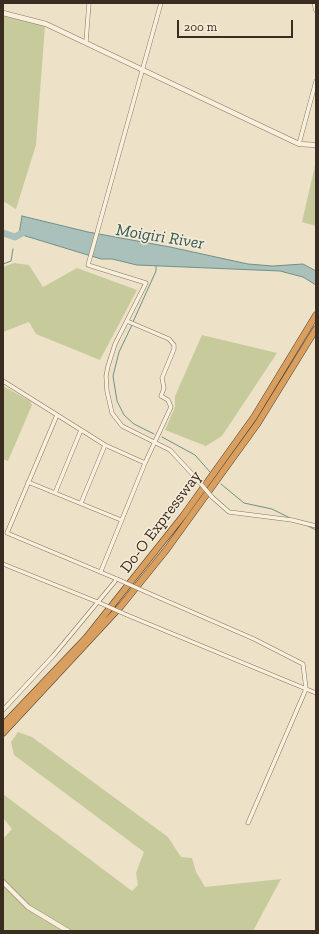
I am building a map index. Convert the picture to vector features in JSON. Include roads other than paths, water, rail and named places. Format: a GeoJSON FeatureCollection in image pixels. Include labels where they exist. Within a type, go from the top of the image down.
{"type":"FeatureCollection","features":[{"type":"Feature","properties":{"kind":"highway","name":"Do-O Expressway"},"geometry":{"type":"LineString","coordinates":[[3,725],[86,638],[174,528],[254,417],[316,315]]}},
{"type":"Feature","properties":{"kind":"highway","name":"Do-O Expressway"},"geometry":{"type":"LineString","coordinates":[[3,733],[121,606],[176,537],[258,423],[316,329]]}},
{"type":"Feature","properties":{"kind":"street"},"geometry":{"type":"LineString","coordinates":[[86,42],[89,3]]}},
{"type":"Feature","properties":{"kind":"street"},"geometry":{"type":"LineString","coordinates":[[161,3],[88,265],[146,283],[130,323],[115,344],[108,366],[106,376],[109,402],[112,413],[122,426],[170,450],[212,497],[229,512],[292,520],[316,526]]}},
{"type":"Feature","properties":{"kind":"street"},"geometry":{"type":"LineString","coordinates":[[314,3],[316,11]]}},
{"type":"Feature","properties":{"kind":"street"},"geometry":{"type":"LineString","coordinates":[[3,13],[46,24],[299,144],[316,145]]}},
{"type":"Feature","properties":{"kind":"street"},"geometry":{"type":"LineString","coordinates":[[299,144],[316,81]]}},
{"type":"Feature","properties":{"kind":"street"},"geometry":{"type":"LineString","coordinates":[[101,571],[145,464],[171,407],[168,400],[162,396],[164,388],[162,378],[174,349],[174,344],[169,339],[130,323]]}},
{"type":"Feature","properties":{"kind":"street"},"geometry":{"type":"LineString","coordinates":[[3,381],[105,445],[145,464]]}},
{"type":"Feature","properties":{"kind":"street"},"geometry":{"type":"LineString","coordinates":[[57,415],[5,532],[101,571],[295,658],[303,664],[306,689],[248,824]]}},
{"type":"Feature","properties":{"kind":"street"},"geometry":{"type":"LineString","coordinates":[[55,493],[81,430]]}},
{"type":"Feature","properties":{"kind":"street"},"geometry":{"type":"LineString","coordinates":[[81,504],[105,445]]}},
{"type":"Feature","properties":{"kind":"street"},"geometry":{"type":"LineString","coordinates":[[28,482],[122,520]]}},
{"type":"Feature","properties":{"kind":"street"},"geometry":{"type":"LineString","coordinates":[[3,564],[316,693]]}},
{"type":"Feature","properties":{"kind":"street"},"geometry":{"type":"LineString","coordinates":[[3,710],[99,603],[117,579]]}},
{"type":"Feature","properties":{"kind":"street"},"geometry":{"type":"LineString","coordinates":[[3,882],[28,906],[68,931]]}},
{"type":"Feature","properties":{"kind":"water"},"geometry":{"type":"Polygon","coordinates":[[[22,216],[88,232],[170,247],[248,264],[273,266],[303,264],[316,271],[316,285],[303,277],[280,271],[137,265],[112,259],[101,259],[19,234],[22,216]]]}},
{"type":"Feature","properties":{"kind":"waterway","name":"Moigiri River"},"geometry":{"type":"LineString","coordinates":[[3,233],[15,237],[26,231]]}},
{"type":"Feature","properties":{"kind":"waterway"},"geometry":{"type":"LineString","coordinates":[[3,264],[11,261],[13,249]]}},
{"type":"Feature","properties":{"kind":"waterway"},"geometry":{"type":"LineString","coordinates":[[133,322],[156,271],[156,266]]}},
{"type":"Feature","properties":{"kind":"waterway"},"geometry":{"type":"LineString","coordinates":[[132,325],[119,352],[113,376],[117,401],[124,415],[134,424],[154,434]]}},
{"type":"Feature","properties":{"kind":"waterway"},"geometry":{"type":"LineString","coordinates":[[162,437],[195,455],[210,472]]}},
{"type":"Feature","properties":{"kind":"waterway"},"geometry":{"type":"LineString","coordinates":[[221,484],[244,503],[272,509],[290,518]]}},
{"type":"Feature","properties":{"kind":"waterway"},"geometry":{"type":"LineString","coordinates":[[306,525],[316,530]]}}]}
